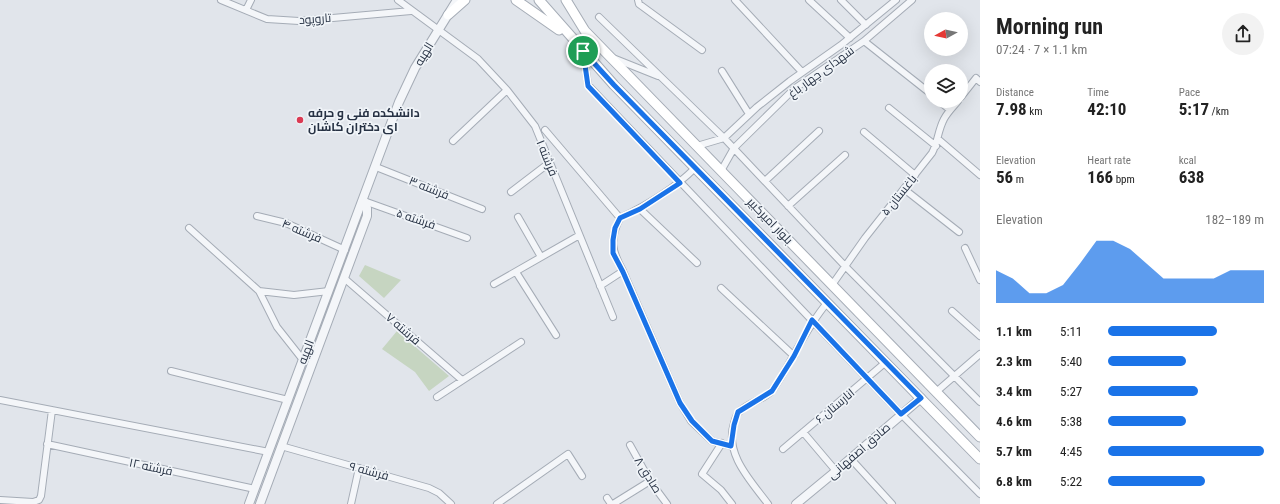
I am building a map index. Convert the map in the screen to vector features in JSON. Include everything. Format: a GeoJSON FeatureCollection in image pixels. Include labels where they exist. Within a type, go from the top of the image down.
{"type":"FeatureCollection","features":[{"type":"Feature","properties":{"kind":"main road"},"geometry":{"type":"LineString","coordinates":[[448,16],[465,0]]}},
{"type":"Feature","properties":{"kind":"main road"},"geometry":{"type":"LineString","coordinates":[[516,0],[571,38]]}},
{"type":"Feature","properties":{"kind":"main road","name":"بلوار امیرکبیر"},"geometry":{"type":"LineString","coordinates":[[539,0],[583,51],[695,168],[980,459]]}},
{"type":"Feature","properties":{"kind":"main road","name":"بلوار امیرکبیر"},"geometry":{"type":"LineString","coordinates":[[566,0],[585,32],[980,437]]}},
{"type":"Feature","properties":{"kind":"street","name":"تاروپود"},"geometry":{"type":"LineString","coordinates":[[221,0],[267,19],[299,21],[412,11]]}},
{"type":"Feature","properties":{"kind":"street"},"geometry":{"type":"LineString","coordinates":[[246,10],[251,0]]}},
{"type":"Feature","properties":{"kind":"street","name":"فرشته ۱"},"geometry":{"type":"LineString","coordinates":[[398,0],[478,59],[507,90],[535,126],[578,236],[614,317]]}},
{"type":"Feature","properties":{"kind":"street","name":"الهیه"},"geometry":{"type":"LineString","coordinates":[[249,504],[407,84],[457,0]]}},
{"type":"Feature","properties":{"kind":"street"},"geometry":{"type":"LineString","coordinates":[[638,0],[639,4],[702,50]]}},
{"type":"Feature","properties":{"kind":"street"},"geometry":{"type":"LineString","coordinates":[[735,0],[802,72]]}},
{"type":"Feature","properties":{"kind":"street"},"geometry":{"type":"LineString","coordinates":[[810,0],[850,38]]}},
{"type":"Feature","properties":{"kind":"street"},"geometry":{"type":"LineString","coordinates":[[841,0],[866,25]]}},
{"type":"Feature","properties":{"kind":"street","name":"شهدای چهار باغ"},"geometry":{"type":"LineString","coordinates":[[724,138],[749,114],[802,72],[850,38],[896,0]]}},
{"type":"Feature","properties":{"kind":"street","name":"شهدای چهار باغ"},"geometry":{"type":"LineString","coordinates":[[721,171],[734,148],[794,89],[864,41],[912,0]]}},
{"type":"Feature","properties":{"kind":"street"},"geometry":{"type":"LineString","coordinates":[[599,17],[734,148],[845,266],[980,402]]}},
{"type":"Feature","properties":{"kind":"street"},"geometry":{"type":"LineString","coordinates":[[864,41],[924,88]]}},
{"type":"Feature","properties":{"kind":"street"},"geometry":{"type":"LineString","coordinates":[[583,51],[588,86],[867,379],[980,494]]}},
{"type":"Feature","properties":{"kind":"street"},"geometry":{"type":"LineString","coordinates":[[609,56],[662,77]]}},
{"type":"Feature","properties":{"kind":"street"},"geometry":{"type":"LineString","coordinates":[[722,71],[749,114]]}},
{"type":"Feature","properties":{"kind":"street"},"geometry":{"type":"LineString","coordinates":[[968,90],[978,80]]}},
{"type":"Feature","properties":{"kind":"street"},"geometry":{"type":"LineString","coordinates":[[453,142],[507,90]]}},
{"type":"Feature","properties":{"kind":"street"},"geometry":{"type":"LineString","coordinates":[[889,108],[936,146]]}},
{"type":"Feature","properties":{"kind":"street","name":"باغستان ۵"},"geometry":{"type":"LineString","coordinates":[[832,285],[865,238],[936,146],[944,117],[950,110]]}},
{"type":"Feature","properties":{"kind":"street"},"geometry":{"type":"LineString","coordinates":[[545,130],[620,218]]}},
{"type":"Feature","properties":{"kind":"street"},"geometry":{"type":"LineString","coordinates":[[765,181],[819,131]]}},
{"type":"Feature","properties":{"kind":"street"},"geometry":{"type":"LineString","coordinates":[[864,132],[915,175]]}},
{"type":"Feature","properties":{"kind":"street"},"geometry":{"type":"LineString","coordinates":[[697,146],[724,138]]}},
{"type":"Feature","properties":{"kind":"street"},"geometry":{"type":"LineString","coordinates":[[938,139],[980,175]]}},
{"type":"Feature","properties":{"kind":"street"},"geometry":{"type":"LineString","coordinates":[[788,206],[845,155]]}},
{"type":"Feature","properties":{"kind":"street"},"geometry":{"type":"LineString","coordinates":[[511,192],[549,163]]}},
{"type":"Feature","properties":{"kind":"street","name":"فرشته ۳"},"geometry":{"type":"LineString","coordinates":[[376,167],[482,209]]}},
{"type":"Feature","properties":{"kind":"street"},"geometry":{"type":"LineString","coordinates":[[695,168],[680,183],[640,209],[620,218],[615,228],[613,253],[623,272],[680,403],[692,421],[712,441],[731,446]]}},
{"type":"Feature","properties":{"kind":"street"},"geometry":{"type":"LineString","coordinates":[[904,188],[959,232]]}},
{"type":"Feature","properties":{"kind":"street","name":"الهیه"},"geometry":{"type":"LineString","coordinates":[[261,504],[281,446],[367,216],[367,208],[364,201]]}},
{"type":"Feature","properties":{"kind":"street","name":"فرشته ۵"},"geometry":{"type":"LineString","coordinates":[[364,201],[467,238]]}},
{"type":"Feature","properties":{"kind":"street"},"geometry":{"type":"LineString","coordinates":[[640,209],[697,263]]}},
{"type":"Feature","properties":{"kind":"street","name":"فرشته ۴"},"geometry":{"type":"LineString","coordinates":[[257,216],[286,223],[345,250]]}},
{"type":"Feature","properties":{"kind":"street"},"geometry":{"type":"LineString","coordinates":[[518,217],[541,257]]}},
{"type":"Feature","properties":{"kind":"street"},"geometry":{"type":"LineString","coordinates":[[189,228],[259,291],[277,327],[303,360]]}},
{"type":"Feature","properties":{"kind":"street"},"geometry":{"type":"LineString","coordinates":[[494,284],[578,236]]}},
{"type":"Feature","properties":{"kind":"street"},"geometry":{"type":"LineString","coordinates":[[965,248],[980,280]]}},
{"type":"Feature","properties":{"kind":"street"},"geometry":{"type":"LineString","coordinates":[[516,272],[556,335]]}},
{"type":"Feature","properties":{"kind":"street"},"geometry":{"type":"LineString","coordinates":[[600,286],[623,272]]}},
{"type":"Feature","properties":{"kind":"street","name":"فرشته ۷"},"geometry":{"type":"LineString","coordinates":[[344,278],[462,380]]}},
{"type":"Feature","properties":{"kind":"street"},"geometry":{"type":"LineString","coordinates":[[722,288],[794,356]]}},
{"type":"Feature","properties":{"kind":"street"},"geometry":{"type":"LineString","coordinates":[[259,291],[294,295],[329,291]]}},
{"type":"Feature","properties":{"kind":"street"},"geometry":{"type":"LineString","coordinates":[[768,504],[749,478],[731,446],[734,425],[738,412],[772,391],[794,356],[812,320],[827,303]]}},
{"type":"Feature","properties":{"kind":"street"},"geometry":{"type":"LineString","coordinates":[[952,311],[980,336]]}},
{"type":"Feature","properties":{"kind":"street"},"geometry":{"type":"LineString","coordinates":[[437,396],[522,342]]}},
{"type":"Feature","properties":{"kind":"street"},"geometry":{"type":"LineString","coordinates":[[936,392],[980,354]]}},
{"type":"Feature","properties":{"kind":"street","name":"انارستان ۶"},"geometry":{"type":"LineString","coordinates":[[783,448],[886,362]]}},
{"type":"Feature","properties":{"kind":"street"},"geometry":{"type":"LineString","coordinates":[[172,371],[288,400]]}},
{"type":"Feature","properties":{"kind":"street"},"geometry":{"type":"LineString","coordinates":[[293,388],[301,392]]}},
{"type":"Feature","properties":{"kind":"street","name":"صادق اصفهانی"},"geometry":{"type":"LineString","coordinates":[[796,504],[921,398]]}},
{"type":"Feature","properties":{"kind":"street"},"geometry":{"type":"LineString","coordinates":[[0,400],[269,452]]}},
{"type":"Feature","properties":{"kind":"street"},"geometry":{"type":"LineString","coordinates":[[0,500],[33,502],[38,500],[41,496],[52,410]]}},
{"type":"Feature","properties":{"kind":"street"},"geometry":{"type":"LineString","coordinates":[[803,432],[836,471]]}},
{"type":"Feature","properties":{"kind":"street"},"geometry":{"type":"LineString","coordinates":[[722,443],[702,474],[721,490],[732,504]]}},
{"type":"Feature","properties":{"kind":"street","name":"فرشته ۱۲"},"geometry":{"type":"LineString","coordinates":[[47,444],[255,489]]}},
{"type":"Feature","properties":{"kind":"street","name":"صادق ۸"},"geometry":{"type":"LineString","coordinates":[[630,445],[650,481],[666,504]]}},
{"type":"Feature","properties":{"kind":"street","name":"فرشته ۹"},"geometry":{"type":"LineString","coordinates":[[281,446],[429,488],[439,493],[452,504]]}},
{"type":"Feature","properties":{"kind":"street"},"geometry":{"type":"LineString","coordinates":[[496,504],[568,454],[582,476]]}},
{"type":"Feature","properties":{"kind":"street"},"geometry":{"type":"LineString","coordinates":[[851,458],[892,504]]}},
{"type":"Feature","properties":{"kind":"street"},"geometry":{"type":"LineString","coordinates":[[351,504],[359,468]]}},
{"type":"Feature","properties":{"kind":"street"},"geometry":{"type":"LineString","coordinates":[[607,498],[612,504],[650,481]]}},
{"type":"Feature","properties":{"kind":"green space"},"geometry":{"type":"Polygon","coordinates":[[[365,265],[401,280],[384,298],[359,276],[365,265]]]}},
{"type":"Feature","properties":{"kind":"green space"},"geometry":{"type":"Polygon","coordinates":[[[397,331],[449,376],[429,391],[415,372],[382,349],[397,331]]]}},
{"type":"Feature","properties":{"kind":"place","name":"دانشکده فنی و حرفه ای دختران کاشان"},"geometry":{"type":"Point","coordinates":[300,120]}},
{"type":"Feature","properties":{"kind":"route"},"geometry":{"type":"LineString","coordinates":[[583,51],[614,85],[921,398],[901,414],[812,320],[794,356],[772,391],[738,412],[734,425],[731,446],[712,441],[692,421],[680,403],[662,357],[613,253],[615,228],[620,218],[640,209],[680,183],[588,86],[583,51]]}}]}
